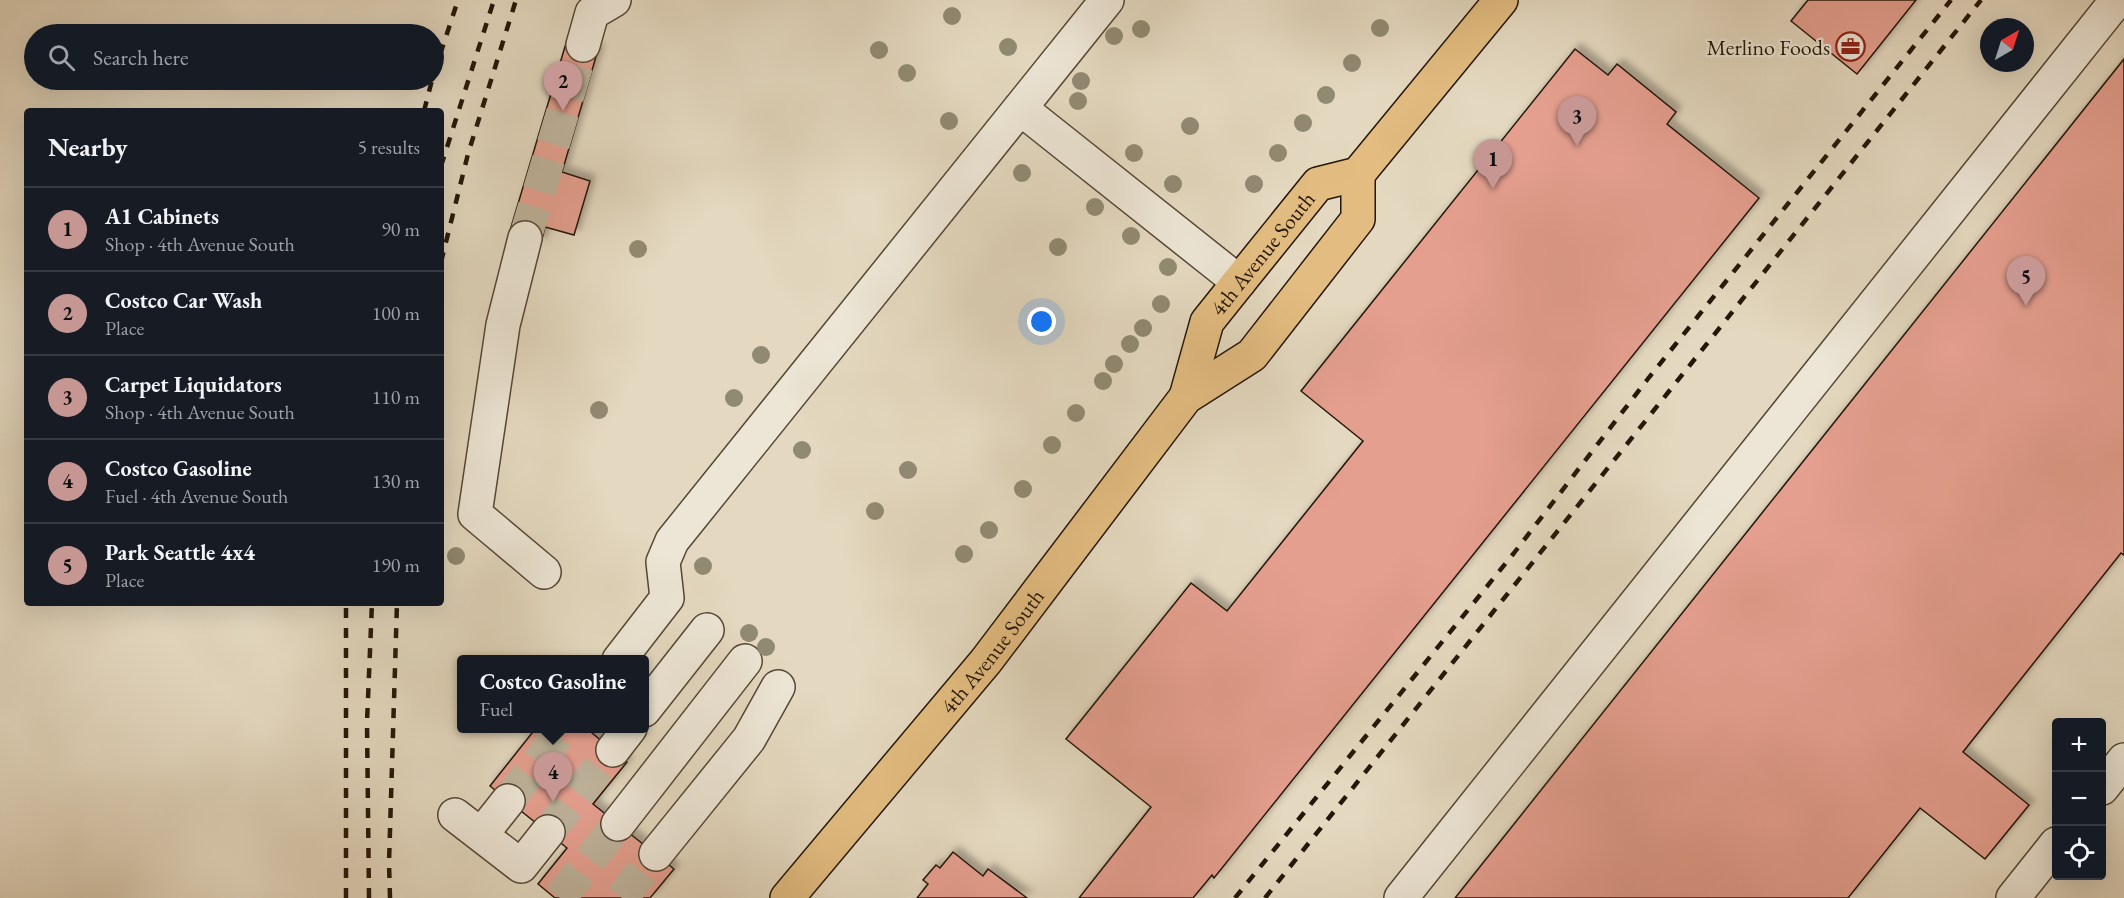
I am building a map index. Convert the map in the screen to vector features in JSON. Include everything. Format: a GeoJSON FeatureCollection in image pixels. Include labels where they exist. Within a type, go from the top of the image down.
{"type":"FeatureCollection","features":[{"type":"Feature","properties":{"kind":"main road"},"geometry":{"type":"LineString","coordinates":[[1358,174],[1501,0]]}},
{"type":"Feature","properties":{"kind":"main road","name":"4th Avenue South"},"geometry":{"type":"LineString","coordinates":[[787,898],[986,660],[1186,397],[1252,355],[1358,219],[1358,174],[1318,184],[1207,322],[1186,397]]}},
{"type":"Feature","properties":{"kind":"lane"},"geometry":{"type":"LineString","coordinates":[[583,45],[592,14],[615,0]]}},
{"type":"Feature","properties":{"kind":"lane"},"geometry":{"type":"LineString","coordinates":[[623,655],[667,598],[663,562],[672,540],[1107,0]]}},
{"type":"Feature","properties":{"kind":"lane"},"geometry":{"type":"LineString","coordinates":[[1401,898],[2117,0]]}},
{"type":"Feature","properties":{"kind":"lane"},"geometry":{"type":"LineString","coordinates":[[1020,108],[1239,282]]}},
{"type":"Feature","properties":{"kind":"lane"},"geometry":{"type":"LineString","coordinates":[[525,238],[503,325],[475,514],[544,572]]}},
{"type":"Feature","properties":{"kind":"lane"},"geometry":{"type":"LineString","coordinates":[[649,705],[707,630]]}},
{"type":"Feature","properties":{"kind":"lane"},"geometry":{"type":"LineString","coordinates":[[618,824],[745,661]]}},
{"type":"Feature","properties":{"kind":"lane"},"geometry":{"type":"LineString","coordinates":[[656,854],[749,739],[778,687]]}},
{"type":"Feature","properties":{"kind":"lane"},"geometry":{"type":"LineString","coordinates":[[2106,783],[2124,760]]}},
{"type":"Feature","properties":{"kind":"lane"},"geometry":{"type":"LineString","coordinates":[[481,836],[508,801]]}},
{"type":"Feature","properties":{"kind":"lane"},"geometry":{"type":"LineString","coordinates":[[455,815],[520,866],[548,832]]}},
{"type":"Feature","properties":{"kind":"lane"},"geometry":{"type":"LineString","coordinates":[[2013,898],[2052,849]]}},
{"type":"Feature","properties":{"kind":"building","name":"Merlino Foods"},"geometry":{"type":"Polygon","coordinates":[[[1808,0],[1916,0],[1857,74],[1791,21],[1808,0]]]}},
{"type":"Feature","properties":{"kind":"building"},"geometry":{"type":"Polygon","coordinates":[[[567,40],[598,50],[562,172],[590,181],[574,235],[545,227],[541,243],[509,234],[567,40]]]}},
{"type":"Feature","properties":{"kind":"building"},"geometry":{"type":"Polygon","coordinates":[[[1575,49],[1608,75],[1617,64],[1676,112],[1667,124],[1759,198],[1214,878],[1212,875],[1193,898],[1079,898],[1151,807],[1066,739],[1191,583],[1227,611],[1363,441],[1301,391],[1575,49]]]}},
{"type":"Feature","properties":{"kind":"building"},"geometry":{"type":"Polygon","coordinates":[[[2124,59],[2124,555],[2121,553],[1963,752],[2029,805],[1985,859],[1920,808],[1848,898],[1455,898],[2124,59]]]}},
{"type":"Feature","properties":{"kind":"building"},"geometry":{"type":"Polygon","coordinates":[[[532,733],[592,733],[627,762],[593,804],[674,869],[650,898],[555,898],[538,884],[567,848],[490,786],[532,733]]]}},
{"type":"Feature","properties":{"kind":"building"},"geometry":{"type":"Polygon","coordinates":[[[953,852],[983,876],[988,869],[1027,898],[917,898],[928,884],[923,880],[936,865],[940,868],[953,852]]]}},
{"type":"Feature","properties":{"kind":"tunnel"},"geometry":{"type":"LineString","coordinates":[[525,238],[583,45]]}},
{"type":"Feature","properties":{"kind":"tunnel"},"geometry":{"type":"LineString","coordinates":[[508,801],[560,733]]}},
{"type":"Feature","properties":{"kind":"tunnel"},"geometry":{"type":"LineString","coordinates":[[548,832],[613,750]]}},
{"type":"Feature","properties":{"kind":"tunnel"},"geometry":{"type":"LineString","coordinates":[[560,898],[618,824]]}},
{"type":"Feature","properties":{"kind":"tunnel"},"geometry":{"type":"LineString","coordinates":[[622,898],[656,854]]}},
{"type":"Feature","properties":{"kind":"railway"},"geometry":{"type":"LineString","coordinates":[[444,43],[458,0]]}},
{"type":"Feature","properties":{"kind":"railway"},"geometry":{"type":"LineString","coordinates":[[444,157],[494,0]]}},
{"type":"Feature","properties":{"kind":"railway"},"geometry":{"type":"LineString","coordinates":[[444,250],[468,154],[516,0]]}},
{"type":"Feature","properties":{"kind":"railway"},"geometry":{"type":"LineString","coordinates":[[1235,898],[1514,553],[1647,380],[1951,0]]}},
{"type":"Feature","properties":{"kind":"railway"},"geometry":{"type":"LineString","coordinates":[[1265,898],[1981,0]]}},
{"type":"Feature","properties":{"kind":"railway"},"geometry":{"type":"LineString","coordinates":[[425,108],[429,90]]}},
{"type":"Feature","properties":{"kind":"railway"},"geometry":{"type":"LineString","coordinates":[[346,606],[346,898]]}},
{"type":"Feature","properties":{"kind":"railway"},"geometry":{"type":"LineString","coordinates":[[369,898],[367,722],[372,606]]}},
{"type":"Feature","properties":{"kind":"railway"},"geometry":{"type":"LineString","coordinates":[[390,898],[389,863],[397,606]]}},
{"type":"Feature","properties":{"kind":"place","name":"Merlino Foods"},"geometry":{"type":"Point","coordinates":[1851,47]}},
{"type":"Feature","properties":{"kind":"place","name":"Costco Car Wash"},"geometry":{"type":"Point","coordinates":[563,111]}},
{"type":"Feature","properties":{"kind":"place","name":"Carpet Liquidators"},"geometry":{"type":"Point","coordinates":[1577,146]}},
{"type":"Feature","properties":{"kind":"place","name":"A1 Cabinets"},"geometry":{"type":"Point","coordinates":[1493,189]}},
{"type":"Feature","properties":{"kind":"place","name":"Park Seattle 4x4"},"geometry":{"type":"Point","coordinates":[2026,306]}},
{"type":"Feature","properties":{"kind":"place","name":"Costco Gasoline"},"geometry":{"type":"Point","coordinates":[553,802]}}]}
